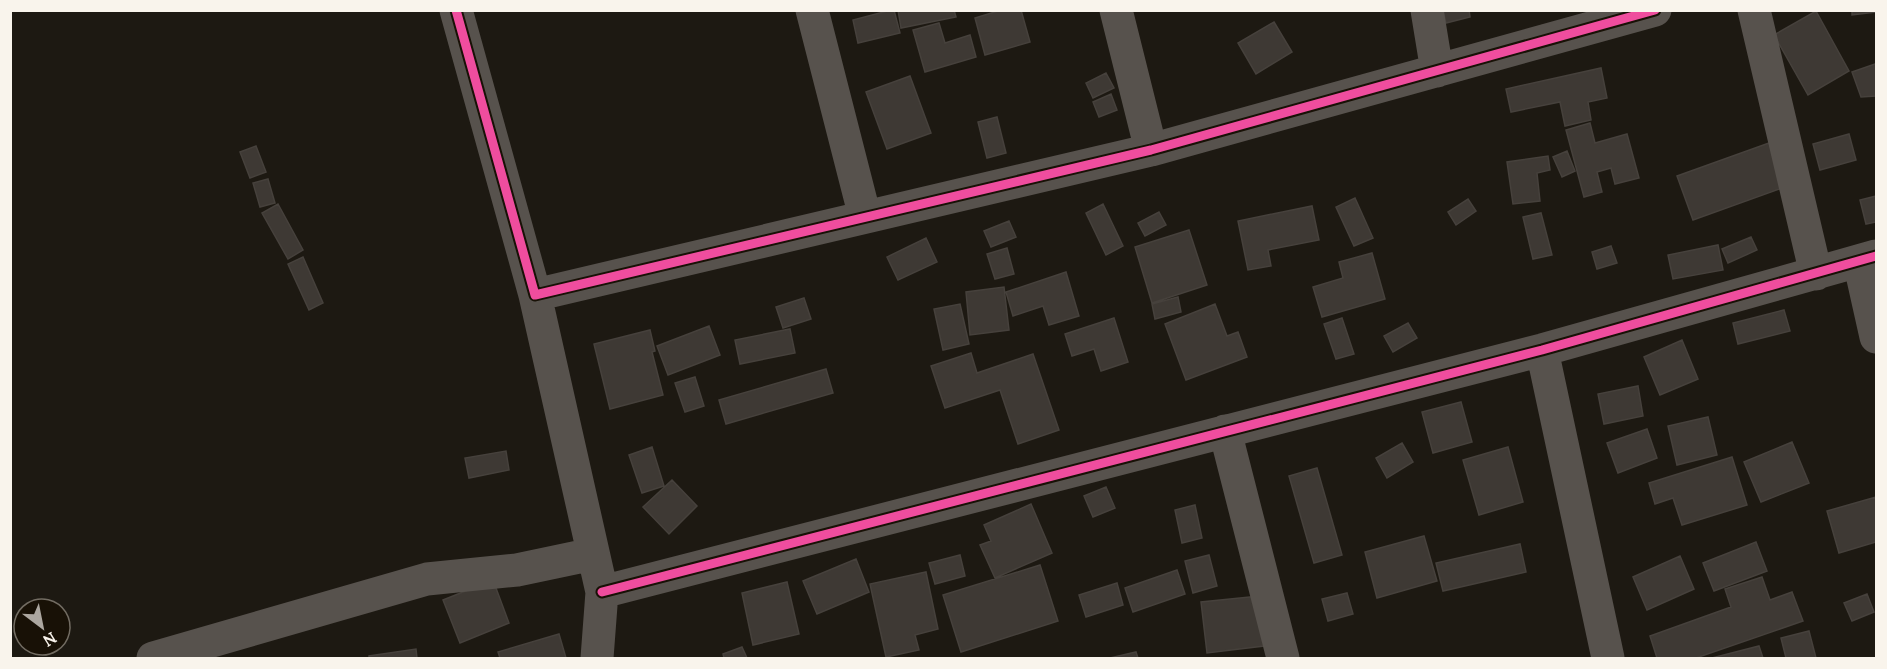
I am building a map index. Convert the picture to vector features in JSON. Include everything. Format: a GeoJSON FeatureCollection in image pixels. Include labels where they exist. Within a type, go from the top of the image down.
{"type":"FeatureCollection","features":[{"type":"Feature","properties":{"kind":"street"},"geometry":{"type":"LineString","coordinates":[[456,10],[535,295],[602,592],[597,658]]}},
{"type":"Feature","properties":{"kind":"street"},"geometry":{"type":"LineString","coordinates":[[812,10],[865,217]]}},
{"type":"Feature","properties":{"kind":"street"},"geometry":{"type":"LineString","coordinates":[[1116,10],[1151,150]]}},
{"type":"Feature","properties":{"kind":"street"},"geometry":{"type":"LineString","coordinates":[[1427,10],[1437,71]]}},
{"type":"Feature","properties":{"kind":"street"},"geometry":{"type":"LineString","coordinates":[[535,295],[1151,150],[1655,10]]}},
{"type":"Feature","properties":{"kind":"street"},"geometry":{"type":"LineString","coordinates":[[1754,10],[1816,274]]}},
{"type":"Feature","properties":{"kind":"street"},"geometry":{"type":"LineString","coordinates":[[602,592],[1542,350],[1868,258],[1876,338]]}},
{"type":"Feature","properties":{"kind":"street"},"geometry":{"type":"LineString","coordinates":[[1542,350],[1608,658]]}},
{"type":"Feature","properties":{"kind":"street"},"geometry":{"type":"LineString","coordinates":[[1226,431],[1283,658]]}},
{"type":"Feature","properties":{"kind":"street"},"geometry":{"type":"LineString","coordinates":[[153,658],[427,579],[517,570],[593,554]]}},
{"type":"Feature","properties":{"kind":"building"},"geometry":{"type":"Polygon","coordinates":[[[894,10],[900,33],[858,43],[853,20],[894,10]]]}},
{"type":"Feature","properties":{"kind":"building"},"geometry":{"type":"Polygon","coordinates":[[[898,10],[954,10],[956,17],[901,28],[898,10]]]}},
{"type":"Feature","properties":{"kind":"building"},"geometry":{"type":"Polygon","coordinates":[[[1001,10],[1021,10],[1030,42],[985,55],[975,18],[1001,10]]]}},
{"type":"Feature","properties":{"kind":"building"},"geometry":{"type":"Polygon","coordinates":[[[1443,10],[1469,10],[1470,17],[1446,23],[1443,10]]]}},
{"type":"Feature","properties":{"kind":"building"},"geometry":{"type":"Polygon","coordinates":[[[1852,10],[1876,10],[1876,12],[1852,15],[1852,10]]]}},
{"type":"Feature","properties":{"kind":"building"},"geometry":{"type":"Polygon","coordinates":[[[1816,11],[1849,71],[1808,95],[1774,35],[1816,11]]]}},
{"type":"Feature","properties":{"kind":"building"},"geometry":{"type":"Polygon","coordinates":[[[1274,22],[1292,52],[1256,74],[1238,43],[1274,22]]]}},
{"type":"Feature","properties":{"kind":"building"},"geometry":{"type":"Polygon","coordinates":[[[939,23],[945,43],[970,35],[976,57],[925,72],[913,30],[939,23]]]}},
{"type":"Feature","properties":{"kind":"building"},"geometry":{"type":"Polygon","coordinates":[[[1876,64],[1876,96],[1861,97],[1852,72],[1876,64]]]}},
{"type":"Feature","properties":{"kind":"building"},"geometry":{"type":"Polygon","coordinates":[[[1601,68],[1607,98],[1588,102],[1591,120],[1565,126],[1560,102],[1511,112],[1506,89],[1601,68]]]}},
{"type":"Feature","properties":{"kind":"building"},"geometry":{"type":"Polygon","coordinates":[[[1106,73],[1114,88],[1093,98],[1086,83],[1106,73]]]}},
{"type":"Feature","properties":{"kind":"building"},"geometry":{"type":"Polygon","coordinates":[[[910,76],[931,133],[887,149],[866,92],[910,76]]]}},
{"type":"Feature","properties":{"kind":"building"},"geometry":{"type":"Polygon","coordinates":[[[1111,94],[1117,110],[1099,117],[1093,102],[1111,94]]]}},
{"type":"Feature","properties":{"kind":"building"},"geometry":{"type":"Polygon","coordinates":[[[997,117],[1006,153],[987,158],[978,122],[997,117]]]}},
{"type":"Feature","properties":{"kind":"building"},"geometry":{"type":"Polygon","coordinates":[[[1590,123],[1595,143],[1627,134],[1639,178],[1615,184],[1611,168],[1597,172],[1602,192],[1584,197],[1566,130],[1590,123]]]}},
{"type":"Feature","properties":{"kind":"building"},"geometry":{"type":"Polygon","coordinates":[[[1849,134],[1856,160],[1820,170],[1813,144],[1849,134]]]}},
{"type":"Feature","properties":{"kind":"building"},"geometry":{"type":"Polygon","coordinates":[[[1769,143],[1785,187],[1693,220],[1677,176],[1769,143]]]}},
{"type":"Feature","properties":{"kind":"building"},"geometry":{"type":"Polygon","coordinates":[[[256,146],[266,172],[250,178],[240,152],[256,146]]]}},
{"type":"Feature","properties":{"kind":"building"},"geometry":{"type":"Polygon","coordinates":[[[1567,151],[1575,171],[1562,177],[1553,157],[1567,151]]]}},
{"type":"Feature","properties":{"kind":"building"},"geometry":{"type":"Polygon","coordinates":[[[1548,156],[1550,170],[1537,173],[1540,201],[1513,204],[1507,162],[1548,156]]]}},
{"type":"Feature","properties":{"kind":"building"},"geometry":{"type":"Polygon","coordinates":[[[268,179],[275,203],[260,207],[253,183],[268,179]]]}},
{"type":"Feature","properties":{"kind":"building"},"geometry":{"type":"Polygon","coordinates":[[[1876,196],[1876,222],[1866,224],[1860,200],[1876,196]]]}},
{"type":"Feature","properties":{"kind":"building"},"geometry":{"type":"Polygon","coordinates":[[[1355,198],[1373,238],[1354,246],[1336,207],[1355,198]]]}},
{"type":"Feature","properties":{"kind":"building"},"geometry":{"type":"Polygon","coordinates":[[[1468,199],[1476,211],[1456,225],[1448,212],[1468,199]]]}},
{"type":"Feature","properties":{"kind":"building"},"geometry":{"type":"Polygon","coordinates":[[[278,204],[303,250],[288,259],[262,213],[278,204]]]}},
{"type":"Feature","properties":{"kind":"building"},"geometry":{"type":"Polygon","coordinates":[[[1103,204],[1123,246],[1106,255],[1086,213],[1103,204]]]}},
{"type":"Feature","properties":{"kind":"building"},"geometry":{"type":"Polygon","coordinates":[[[1312,206],[1319,240],[1268,250],[1271,266],[1248,270],[1238,221],[1312,206]]]}},
{"type":"Feature","properties":{"kind":"building"},"geometry":{"type":"Polygon","coordinates":[[[1159,212],[1166,225],[1145,236],[1138,223],[1159,212]]]}},
{"type":"Feature","properties":{"kind":"building"},"geometry":{"type":"Polygon","coordinates":[[[1541,213],[1552,255],[1533,259],[1523,217],[1541,213]]]}},
{"type":"Feature","properties":{"kind":"building"},"geometry":{"type":"Polygon","coordinates":[[[1009,221],[1016,237],[991,247],[984,231],[1009,221]]]}},
{"type":"Feature","properties":{"kind":"building"},"geometry":{"type":"Polygon","coordinates":[[[1189,230],[1207,285],[1152,303],[1135,247],[1189,230]]]}},
{"type":"Feature","properties":{"kind":"building"},"geometry":{"type":"Polygon","coordinates":[[[1751,237],[1757,250],[1728,263],[1722,249],[1751,237]]]}},
{"type":"Feature","properties":{"kind":"building"},"geometry":{"type":"Polygon","coordinates":[[[926,238],[937,262],[898,280],[887,257],[926,238]]]}},
{"type":"Feature","properties":{"kind":"building"},"geometry":{"type":"Polygon","coordinates":[[[1718,245],[1723,270],[1673,279],[1668,255],[1718,245]]]}},
{"type":"Feature","properties":{"kind":"building"},"geometry":{"type":"Polygon","coordinates":[[[1611,246],[1617,263],[1597,269],[1592,252],[1611,246]]]}},
{"type":"Feature","properties":{"kind":"building"},"geometry":{"type":"Polygon","coordinates":[[[1007,248],[1014,274],[995,279],[987,254],[1007,248]]]}},
{"type":"Feature","properties":{"kind":"building"},"geometry":{"type":"Polygon","coordinates":[[[1372,253],[1385,299],[1322,317],[1313,287],[1343,278],[1339,262],[1372,253]]]}},
{"type":"Feature","properties":{"kind":"building"},"geometry":{"type":"Polygon","coordinates":[[[303,257],[323,303],[309,310],[288,264],[303,257]]]}},
{"type":"Feature","properties":{"kind":"building"},"geometry":{"type":"Polygon","coordinates":[[[1066,272],[1079,316],[1049,325],[1043,306],[1013,316],[1006,292],[1066,272]]]}},
{"type":"Feature","properties":{"kind":"building"},"geometry":{"type":"Polygon","coordinates":[[[1004,287],[1009,330],[970,335],[966,292],[1004,287]]]}},
{"type":"Feature","properties":{"kind":"building"},"geometry":{"type":"Polygon","coordinates":[[[1178,297],[1181,312],[1155,319],[1152,304],[1178,297]]]}},
{"type":"Feature","properties":{"kind":"building"},"geometry":{"type":"Polygon","coordinates":[[[804,298],[811,319],[783,328],[776,307],[804,298]]]}},
{"type":"Feature","properties":{"kind":"building"},"geometry":{"type":"Polygon","coordinates":[[[960,304],[969,344],[943,350],[934,309],[960,304]]]}},
{"type":"Feature","properties":{"kind":"building"},"geometry":{"type":"Polygon","coordinates":[[[1215,304],[1227,336],[1238,332],[1247,357],[1186,380],[1165,324],[1215,304]]]}},
{"type":"Feature","properties":{"kind":"building"},"geometry":{"type":"Polygon","coordinates":[[[1784,310],[1790,331],[1738,344],[1733,323],[1784,310]]]}},
{"type":"Feature","properties":{"kind":"building"},"geometry":{"type":"Polygon","coordinates":[[[1114,318],[1128,362],[1101,371],[1094,349],[1072,356],[1065,334],[1114,318]]]}},
{"type":"Feature","properties":{"kind":"building"},"geometry":{"type":"Polygon","coordinates":[[[1342,318],[1354,354],[1336,359],[1324,324],[1342,318]]]}},
{"type":"Feature","properties":{"kind":"building"},"geometry":{"type":"Polygon","coordinates":[[[1408,323],[1417,338],[1393,352],[1384,336],[1408,323]]]}},
{"type":"Feature","properties":{"kind":"building"},"geometry":{"type":"Polygon","coordinates":[[[709,326],[720,355],[668,375],[657,346],[709,326]]]}},
{"type":"Feature","properties":{"kind":"building"},"geometry":{"type":"Polygon","coordinates":[[[790,329],[795,353],[740,364],[735,340],[790,329]]]}},
{"type":"Feature","properties":{"kind":"building"},"geometry":{"type":"Polygon","coordinates":[[[650,330],[655,351],[652,352],[663,395],[610,409],[594,344],[650,330]]]}},
{"type":"Feature","properties":{"kind":"building"},"geometry":{"type":"Polygon","coordinates":[[[1682,340],[1698,379],[1660,395],[1644,357],[1682,340]]]}},
{"type":"Feature","properties":{"kind":"building"},"geometry":{"type":"Polygon","coordinates":[[[971,353],[977,373],[1033,354],[1059,430],[1018,444],[1000,390],[945,408],[931,366],[971,353]]]}},
{"type":"Feature","properties":{"kind":"building"},"geometry":{"type":"Polygon","coordinates":[[[826,369],[833,393],[726,424],[719,400],[826,369]]]}},
{"type":"Feature","properties":{"kind":"building"},"geometry":{"type":"Polygon","coordinates":[[[695,377],[704,406],[685,412],[675,383],[695,377]]]}},
{"type":"Feature","properties":{"kind":"building"},"geometry":{"type":"Polygon","coordinates":[[[1638,386],[1643,416],[1604,424],[1598,394],[1638,386]]]}},
{"type":"Feature","properties":{"kind":"building"},"geometry":{"type":"Polygon","coordinates":[[[1461,402],[1472,442],[1433,453],[1422,412],[1461,402]]]}},
{"type":"Feature","properties":{"kind":"building"},"geometry":{"type":"Polygon","coordinates":[[[1708,417],[1717,455],[1677,465],[1668,426],[1708,417]]]}},
{"type":"Feature","properties":{"kind":"building"},"geometry":{"type":"Polygon","coordinates":[[[1647,429],[1657,458],[1618,473],[1607,443],[1647,429]]]}},
{"type":"Feature","properties":{"kind":"building"},"geometry":{"type":"Polygon","coordinates":[[[1792,442],[1809,483],[1761,502],[1744,462],[1792,442]]]}},
{"type":"Feature","properties":{"kind":"building"},"geometry":{"type":"Polygon","coordinates":[[[1402,443],[1413,462],[1387,478],[1376,458],[1402,443]]]}},
{"type":"Feature","properties":{"kind":"building"},"geometry":{"type":"Polygon","coordinates":[[[652,447],[664,486],[642,493],[629,455],[652,447]]]}},
{"type":"Feature","properties":{"kind":"building"},"geometry":{"type":"Polygon","coordinates":[[[1508,447],[1523,502],[1479,515],[1463,460],[1508,447]]]}},
{"type":"Feature","properties":{"kind":"building"},"geometry":{"type":"Polygon","coordinates":[[[506,451],[509,470],[469,478],[465,458],[506,451]]]}},
{"type":"Feature","properties":{"kind":"building"},"geometry":{"type":"Polygon","coordinates":[[[1732,457],[1747,505],[1682,525],[1673,498],[1655,504],[1649,483],[1732,457]]]}},
{"type":"Feature","properties":{"kind":"building"},"geometry":{"type":"Polygon","coordinates":[[[1317,468],[1342,555],[1314,563],[1289,476],[1317,468]]]}},
{"type":"Feature","properties":{"kind":"building"},"geometry":{"type":"Polygon","coordinates":[[[672,480],[697,506],[669,534],[643,507],[672,480]]]}},
{"type":"Feature","properties":{"kind":"building"},"geometry":{"type":"Polygon","coordinates":[[[1106,487],[1115,508],[1093,517],[1084,496],[1106,487]]]}},
{"type":"Feature","properties":{"kind":"building"},"geometry":{"type":"Polygon","coordinates":[[[1876,497],[1876,542],[1839,553],[1827,511],[1876,497]]]}},
{"type":"Feature","properties":{"kind":"building"},"geometry":{"type":"Polygon","coordinates":[[[1031,504],[1052,553],[995,578],[980,545],[991,541],[984,525],[1031,504]]]}},
{"type":"Feature","properties":{"kind":"building"},"geometry":{"type":"Polygon","coordinates":[[[1195,505],[1202,538],[1182,543],[1175,510],[1195,505]]]}},
{"type":"Feature","properties":{"kind":"building"},"geometry":{"type":"Polygon","coordinates":[[[1424,536],[1437,581],[1377,598],[1365,552],[1424,536]]]}},
{"type":"Feature","properties":{"kind":"building"},"geometry":{"type":"Polygon","coordinates":[[[1756,542],[1767,571],[1714,591],[1703,563],[1756,542]]]}},
{"type":"Feature","properties":{"kind":"building"},"geometry":{"type":"Polygon","coordinates":[[[1520,544],[1526,572],[1443,591],[1436,563],[1520,544]]]}},
{"type":"Feature","properties":{"kind":"building"},"geometry":{"type":"Polygon","coordinates":[[[960,555],[965,576],[935,584],[929,563],[960,555]]]}},
{"type":"Feature","properties":{"kind":"building"},"geometry":{"type":"Polygon","coordinates":[[[1209,555],[1217,586],[1193,593],[1185,561],[1209,555]]]}},
{"type":"Feature","properties":{"kind":"building"},"geometry":{"type":"Polygon","coordinates":[[[1680,556],[1694,589],[1647,610],[1633,577],[1680,556]]]}},
{"type":"Feature","properties":{"kind":"building"},"geometry":{"type":"Polygon","coordinates":[[[856,559],[869,592],[817,614],[803,581],[856,559]]]}},
{"type":"Feature","properties":{"kind":"building"},"geometry":{"type":"Polygon","coordinates":[[[1040,565],[1058,621],[961,652],[943,595],[1040,565]]]}},
{"type":"Feature","properties":{"kind":"building"},"geometry":{"type":"Polygon","coordinates":[[[1177,570],[1185,594],[1133,612],[1125,588],[1177,570]]]}},
{"type":"Feature","properties":{"kind":"building"},"geometry":{"type":"Polygon","coordinates":[[[926,572],[938,629],[915,635],[919,650],[886,657],[870,584],[926,572]]]}},
{"type":"Feature","properties":{"kind":"building"},"geometry":{"type":"Polygon","coordinates":[[[1762,577],[1770,600],[1792,592],[1803,621],[1696,658],[1657,658],[1650,636],[1731,607],[1725,589],[1762,577]]]}},
{"type":"Feature","properties":{"kind":"building"},"geometry":{"type":"Polygon","coordinates":[[[493,580],[509,623],[460,643],[443,600],[493,580]]]}},
{"type":"Feature","properties":{"kind":"building"},"geometry":{"type":"Polygon","coordinates":[[[787,582],[799,634],[753,645],[742,593],[787,582]]]}},
{"type":"Feature","properties":{"kind":"building"},"geometry":{"type":"Polygon","coordinates":[[[1117,583],[1123,605],[1086,617],[1079,595],[1117,583]]]}},
{"type":"Feature","properties":{"kind":"building"},"geometry":{"type":"Polygon","coordinates":[[[1347,593],[1353,614],[1328,621],[1322,599],[1347,593]]]}},
{"type":"Feature","properties":{"kind":"building"},"geometry":{"type":"Polygon","coordinates":[[[1867,594],[1874,612],[1852,621],[1844,603],[1867,594]]]}},
{"type":"Feature","properties":{"kind":"building"},"geometry":{"type":"Polygon","coordinates":[[[1259,596],[1264,646],[1207,653],[1201,602],[1259,596]]]}},
{"type":"Feature","properties":{"kind":"building"},"geometry":{"type":"Polygon","coordinates":[[[1809,631],[1816,658],[1786,658],[1781,638],[1809,631]]]}},
{"type":"Feature","properties":{"kind":"building"},"geometry":{"type":"Polygon","coordinates":[[[559,634],[566,658],[500,658],[498,652],[559,634]]]}},
{"type":"Feature","properties":{"kind":"building"},"geometry":{"type":"Polygon","coordinates":[[[1759,646],[1763,658],[1712,658],[1759,646]]]}},
{"type":"Feature","properties":{"kind":"building"},"geometry":{"type":"Polygon","coordinates":[[[742,647],[747,658],[724,658],[723,654],[742,647]]]}},
{"type":"Feature","properties":{"kind":"building"},"geometry":{"type":"Polygon","coordinates":[[[416,649],[417,658],[369,658],[369,656],[416,649]]]}},
{"type":"Feature","properties":{"kind":"building"},"geometry":{"type":"Polygon","coordinates":[[[1136,652],[1138,658],[1110,658],[1136,652]]]}},
{"type":"Feature","properties":{"kind":"cycle path"},"geometry":{"type":"LineString","coordinates":[[456,10],[535,295],[1151,150],[1655,10]]}},
{"type":"Feature","properties":{"kind":"cycle path"},"geometry":{"type":"LineString","coordinates":[[602,592],[1542,350],[1876,256]]}}]}
